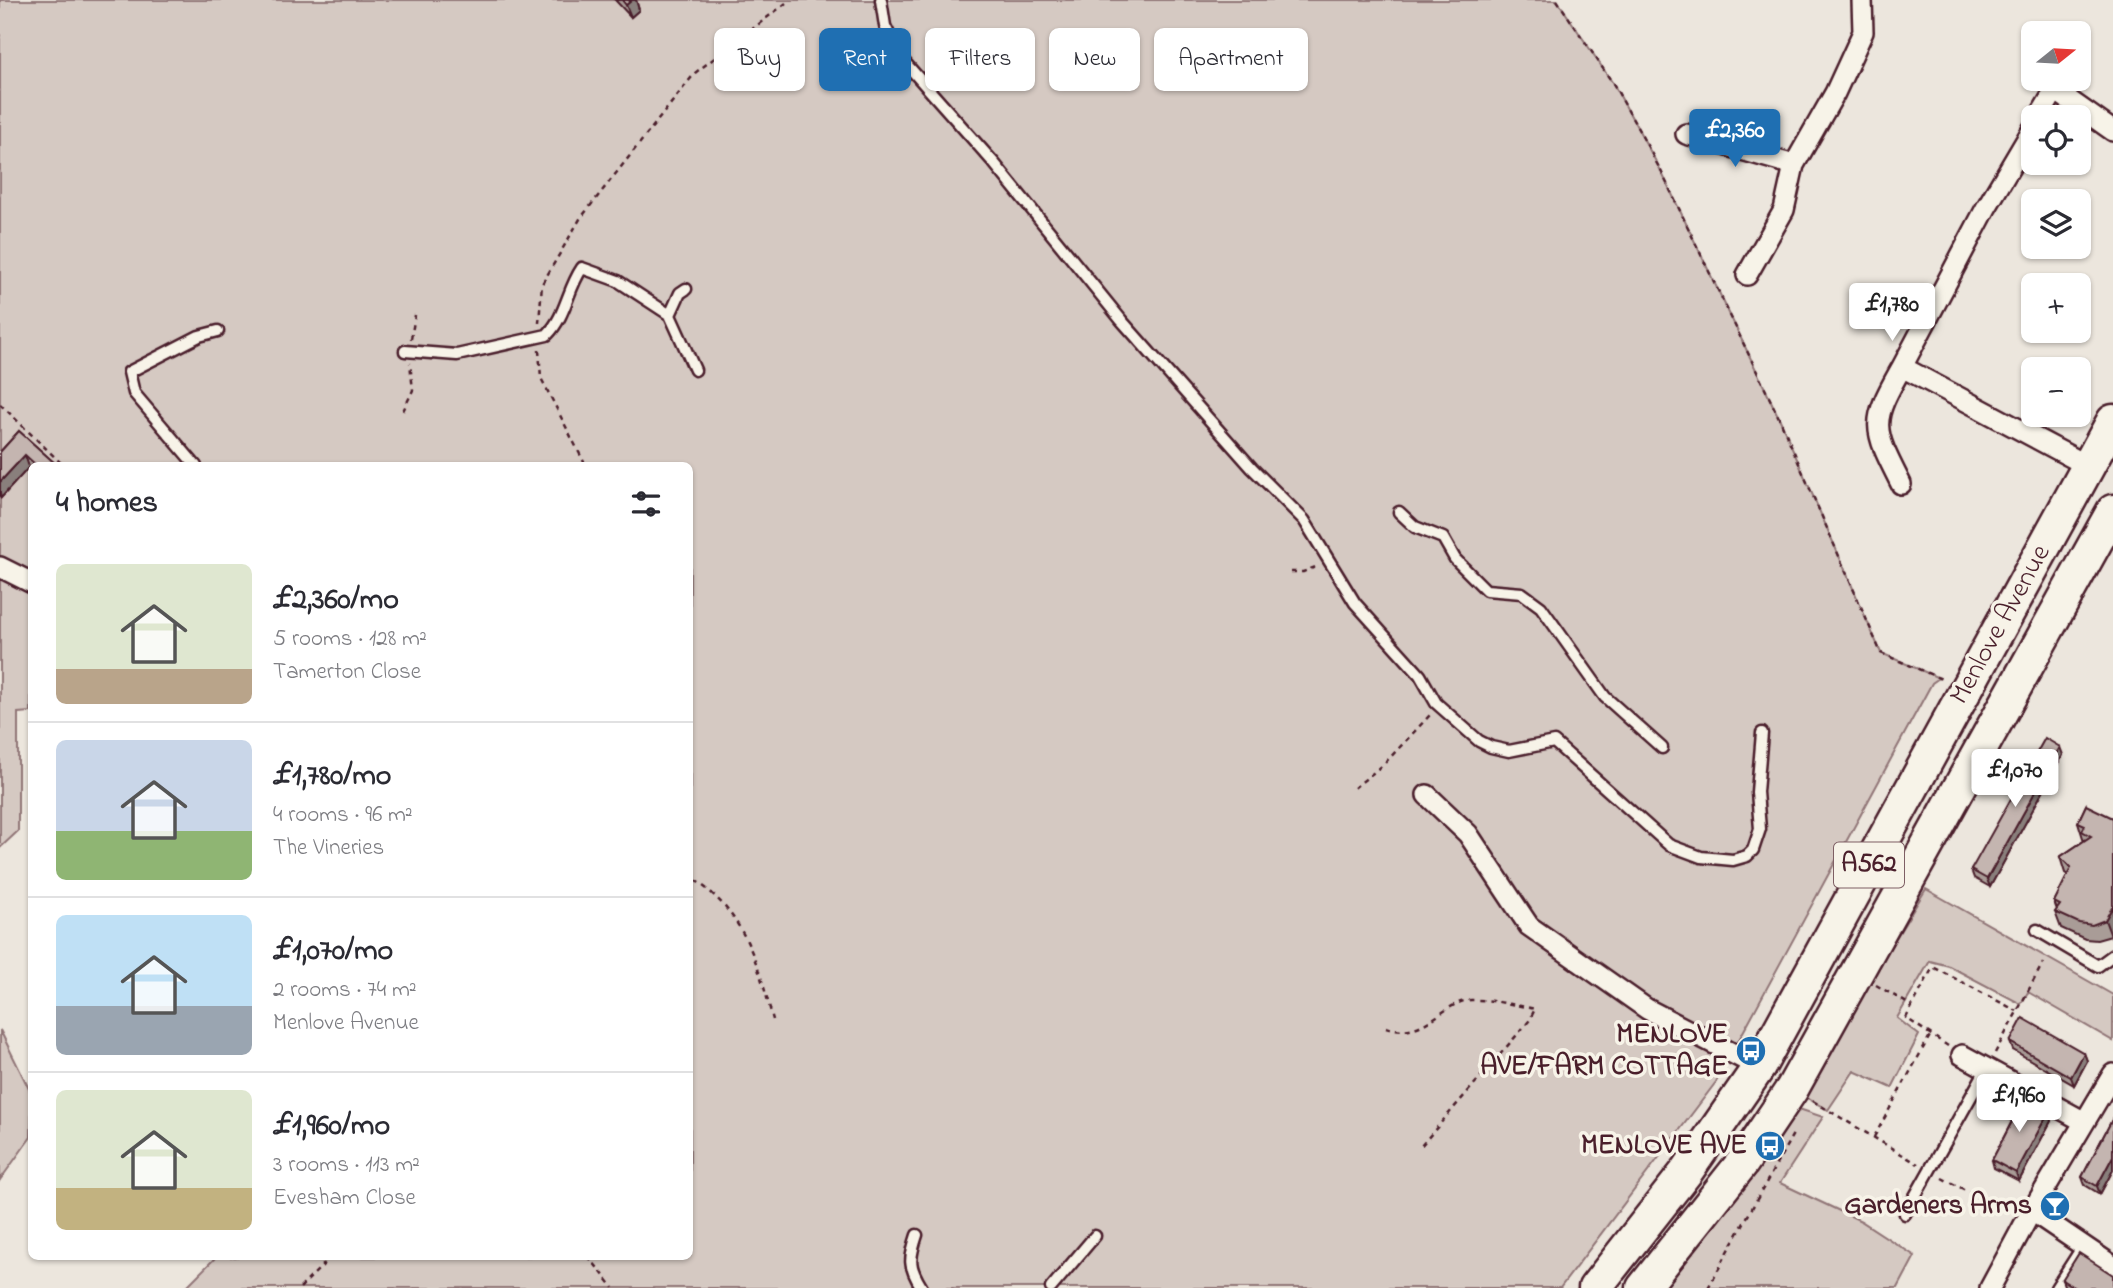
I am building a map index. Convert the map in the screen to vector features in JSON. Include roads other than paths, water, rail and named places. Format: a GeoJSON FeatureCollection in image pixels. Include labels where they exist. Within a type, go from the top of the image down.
{"type":"FeatureCollection","features":[{"type":"Feature","properties":{"kind":"highway","name":"Menlove Avenue"},"geometry":{"type":"LineString","coordinates":[[1595,1288],[1687,1171],[1759,1067],[2113,421]]}},
{"type":"Feature","properties":{"kind":"highway","name":"Menlove Avenue"},"geometry":{"type":"LineString","coordinates":[[1643,1288],[1743,1162],[1792,1089],[2113,511]]}},
{"type":"Feature","properties":{"kind":"highway"},"geometry":{"type":"LineString","coordinates":[[1759,1067],[1792,1089]]}},
{"type":"Feature","properties":{"kind":"street"},"geometry":{"type":"LineString","coordinates":[[1747,275],[1784,210],[1794,165],[1835,93],[1863,32],[1862,0]]}},
{"type":"Feature","properties":{"kind":"street"},"geometry":{"type":"LineString","coordinates":[[2046,105],[2055,90],[2076,105]]}},
{"type":"Feature","properties":{"kind":"street"},"geometry":{"type":"LineString","coordinates":[[2091,115],[2113,131]]}},
{"type":"Feature","properties":{"kind":"street"},"geometry":{"type":"LineString","coordinates":[[1686,134],[1794,165]]}},
{"type":"Feature","properties":{"kind":"street"},"geometry":{"type":"LineString","coordinates":[[1901,484],[1879,440],[1879,407],[1986,208],[2021,149]]}},
{"type":"Feature","properties":{"kind":"street"},"geometry":{"type":"LineString","coordinates":[[1902,367],[2088,466]]}},
{"type":"Feature","properties":{"kind":"street"},"geometry":{"type":"LineString","coordinates":[[0,567],[28,581]]}},
{"type":"Feature","properties":{"kind":"street"},"geometry":{"type":"LineString","coordinates":[[1427,795],[1468,834],[1529,926],[1647,1009],[1759,1067]]}},
{"type":"Feature","properties":{"kind":"street"},"geometry":{"type":"LineString","coordinates":[[1962,1055],[2083,1121]]}},
{"type":"Feature","properties":{"kind":"street"},"geometry":{"type":"LineString","coordinates":[[1990,1288],[2083,1121],[2113,1074]]}},
{"type":"Feature","properties":{"kind":"street"},"geometry":{"type":"LineString","coordinates":[[2029,1216],[2113,1266]]}},
{"type":"Feature","properties":{"kind":"lane"},"geometry":{"type":"LineString","coordinates":[[881,0],[885,26],[900,57],[994,163],[1122,321],[1252,468],[1292,505],[1355,603],[1409,662],[1429,695],[1479,741],[1509,751],[1554,742],[1669,845],[1701,857],[1733,860],[1747,856],[1753,850],[1760,829],[1757,792],[1762,733]]}},
{"type":"Feature","properties":{"kind":"lane"},"geometry":{"type":"LineString","coordinates":[[405,351],[457,355],[547,335],[557,325],[566,305],[568,290],[582,268],[618,281],[670,315],[695,370]]}},
{"type":"Feature","properties":{"kind":"lane"},"geometry":{"type":"LineString","coordinates":[[670,315],[680,293],[686,289]]}},
{"type":"Feature","properties":{"kind":"lane"},"geometry":{"type":"LineString","coordinates":[[193,462],[134,393],[129,372],[199,336],[218,331]]}},
{"type":"Feature","properties":{"kind":"lane"},"geometry":{"type":"LineString","coordinates":[[1399,512],[1416,527],[1443,538],[1455,559],[1486,590],[1522,593],[1541,607],[1605,697],[1662,748]]}},
{"type":"Feature","properties":{"kind":"lane"},"geometry":{"type":"LineString","coordinates":[[2037,930],[2098,965],[2113,955]]}},
{"type":"Feature","properties":{"kind":"lane"},"geometry":{"type":"LineString","coordinates":[[1905,1214],[1987,1068]]}},
{"type":"Feature","properties":{"kind":"lane"},"geometry":{"type":"LineString","coordinates":[[917,1235],[909,1255],[913,1273],[922,1288]]}},
{"type":"Feature","properties":{"kind":"lane"},"geometry":{"type":"LineString","coordinates":[[1051,1288],[1095,1236]]}},
{"type":"Feature","properties":{"kind":"lane"},"geometry":{"type":"LineString","coordinates":[[2056,1288],[2083,1246]]}},
{"type":"Feature","properties":{"kind":"place","name":"MENLOVE AVE/FARM COTTAGE"},"geometry":{"type":"Point","coordinates":[1751,1051]}},
{"type":"Feature","properties":{"kind":"place","name":"MENLOVE AVE"},"geometry":{"type":"Point","coordinates":[1770,1146]}},
{"type":"Feature","properties":{"kind":"place","name":"Gardeners Arms"},"geometry":{"type":"Point","coordinates":[2055,1206]}}]}
